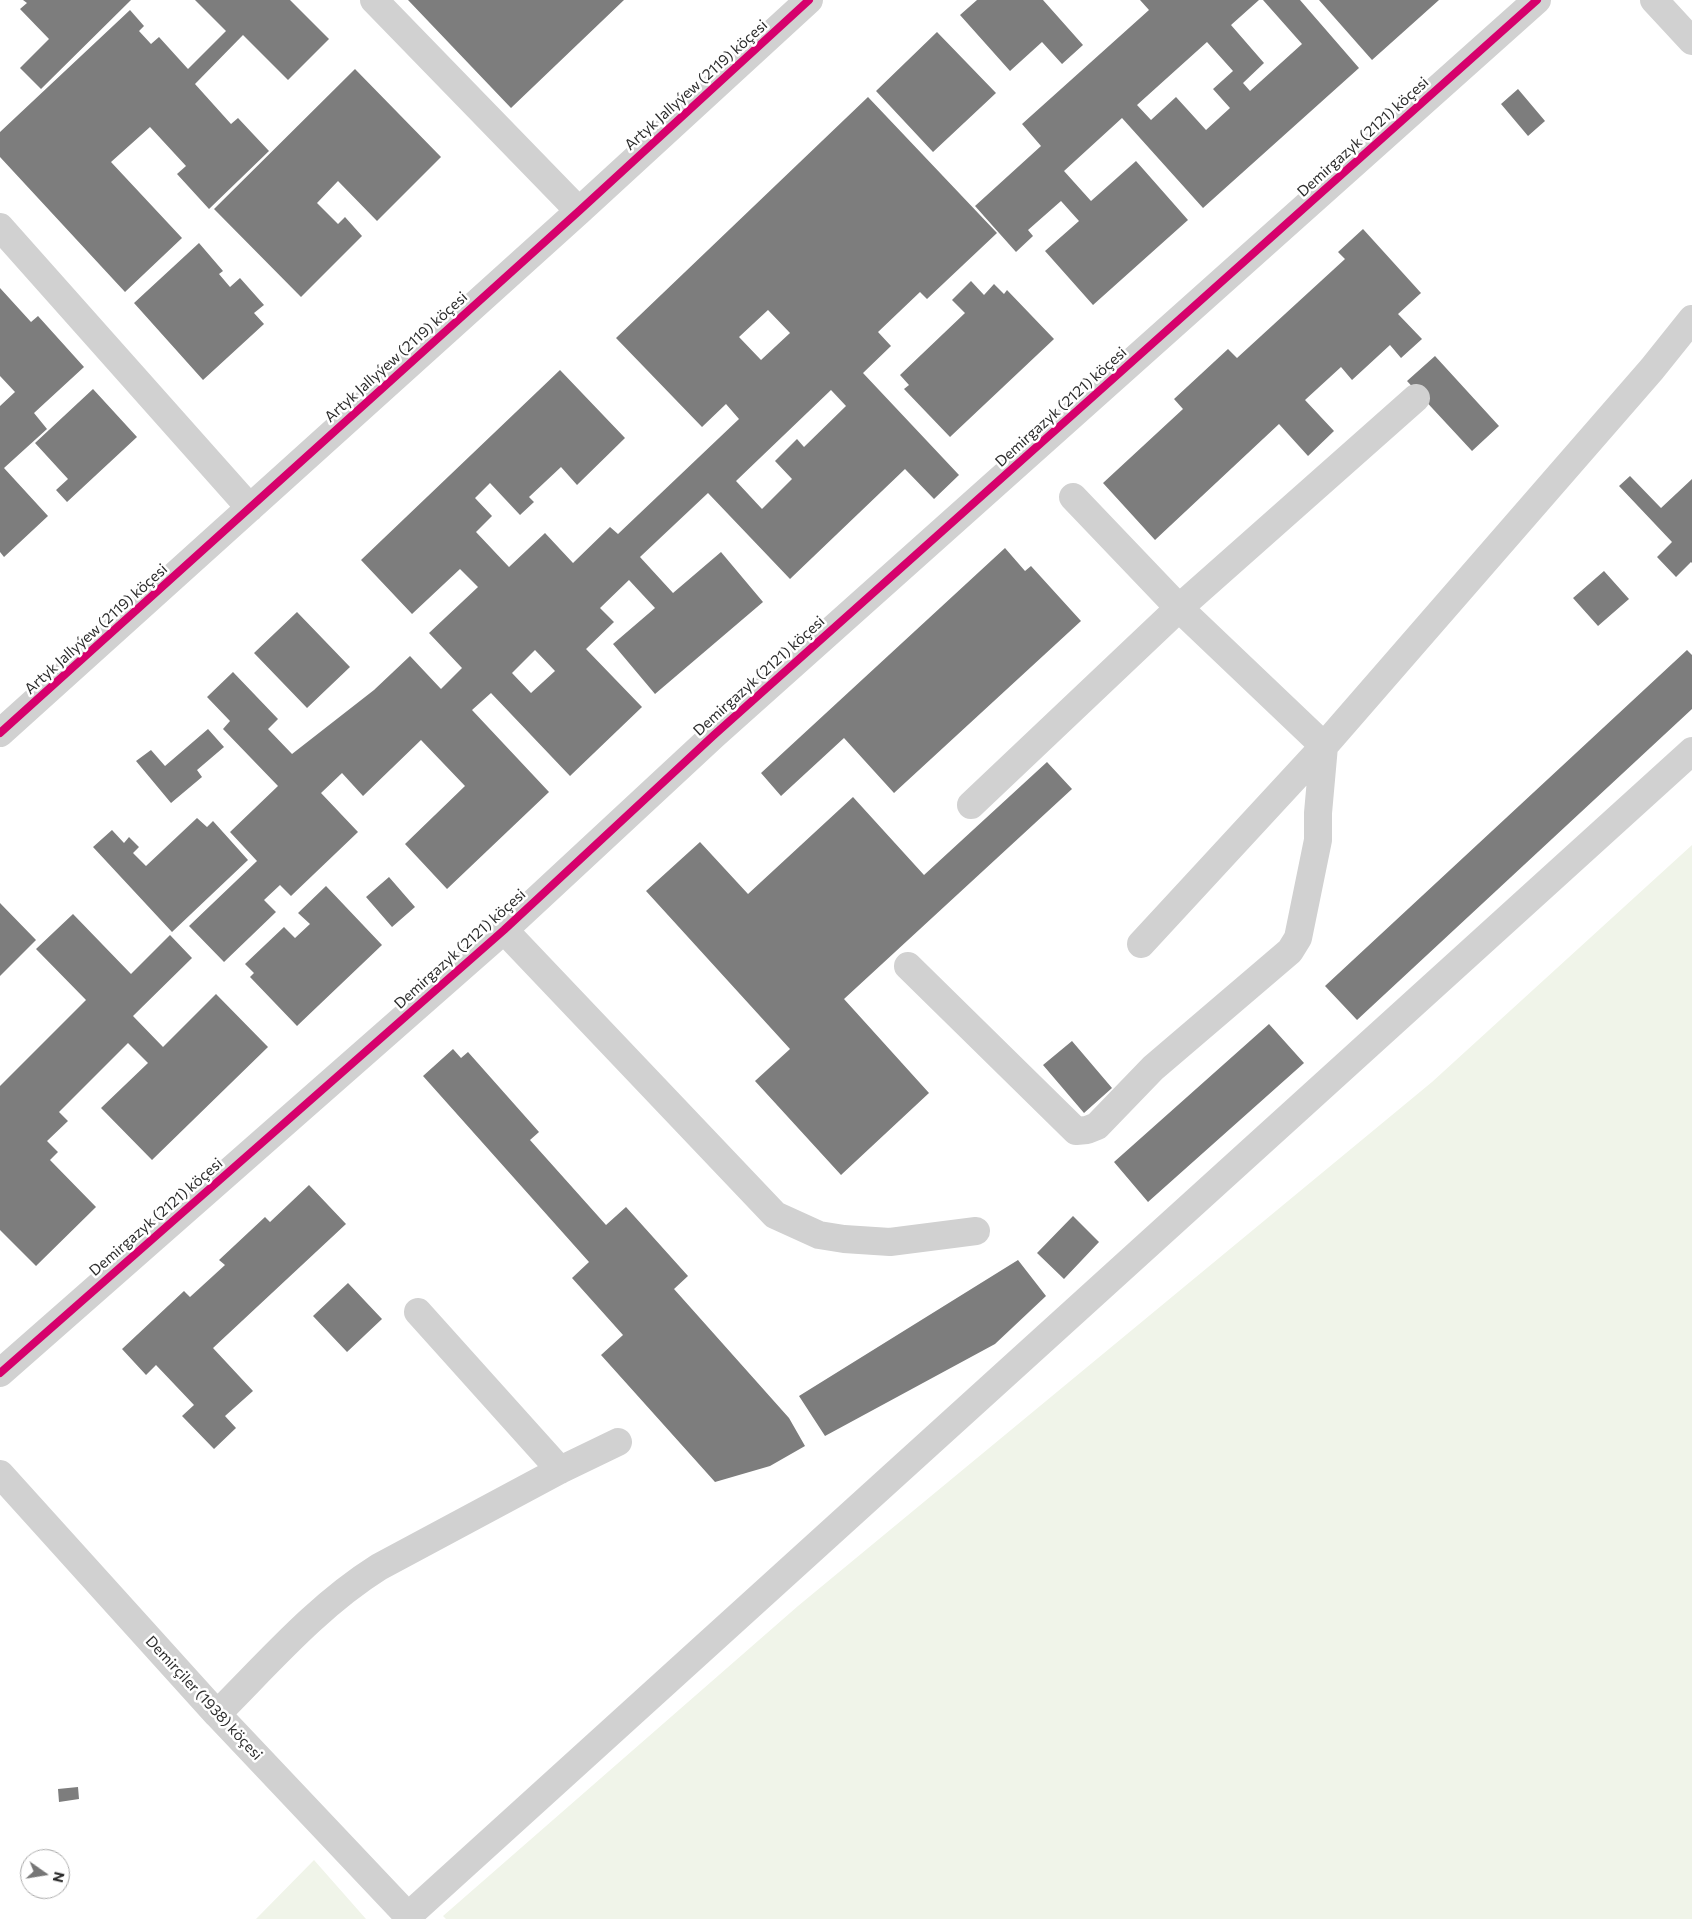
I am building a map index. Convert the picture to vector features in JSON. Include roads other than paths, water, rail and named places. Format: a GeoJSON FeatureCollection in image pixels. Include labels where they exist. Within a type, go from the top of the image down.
{"type":"FeatureCollection","features":[{"type":"Feature","properties":{"kind":"street"},"geometry":{"type":"LineString","coordinates":[[374,0],[579,211]]}},
{"type":"Feature","properties":{"kind":"street","name":"Artyk Jallyýew (2119) köçesi"},"geometry":{"type":"LineString","coordinates":[[0,733],[579,211],[809,0]]}},
{"type":"Feature","properties":{"kind":"street","name":"Demirgazyk (2121) köçesi"},"geometry":{"type":"LineString","coordinates":[[0,1374],[504,930],[714,735],[1536,0]]}},
{"type":"Feature","properties":{"kind":"street"},"geometry":{"type":"LineString","coordinates":[[1654,0],[1692,41]]}},
{"type":"Feature","properties":{"kind":"street"},"geometry":{"type":"LineString","coordinates":[[0,227],[250,508]]}},
{"type":"Feature","properties":{"kind":"street"},"geometry":{"type":"LineString","coordinates":[[1141,944],[1324,746],[1652,369],[1692,319]]}},
{"type":"Feature","properties":{"kind":"street"},"geometry":{"type":"LineString","coordinates":[[971,805],[1180,608],[1416,398]]}},
{"type":"Feature","properties":{"kind":"street"},"geometry":{"type":"LineString","coordinates":[[1073,497],[1180,608],[1324,746]]}},
{"type":"Feature","properties":{"kind":"street"},"geometry":{"type":"LineString","coordinates":[[908,966],[1076,1131],[1087,1130],[1097,1126],[1153,1068],[1290,951],[1298,938],[1318,840],[1318,813],[1324,746]]}},
{"type":"Feature","properties":{"kind":"street"},"geometry":{"type":"LineString","coordinates":[[410,1918],[1692,750]]}},
{"type":"Feature","properties":{"kind":"street"},"geometry":{"type":"LineString","coordinates":[[504,930],[775,1215],[819,1235],[844,1239],[890,1242],[976,1231]]}},
{"type":"Feature","properties":{"kind":"street"},"geometry":{"type":"LineString","coordinates":[[418,1312],[560,1470]]}},
{"type":"Feature","properties":{"kind":"street"},"geometry":{"type":"LineString","coordinates":[[217,1714],[322,1608],[352,1584],[379,1566],[560,1470],[618,1442]]}},
{"type":"Feature","properties":{"kind":"street","name":"Demirçiler (1938) köçesi"},"geometry":{"type":"LineString","coordinates":[[0,1474],[217,1714],[410,1918]]}}]}
